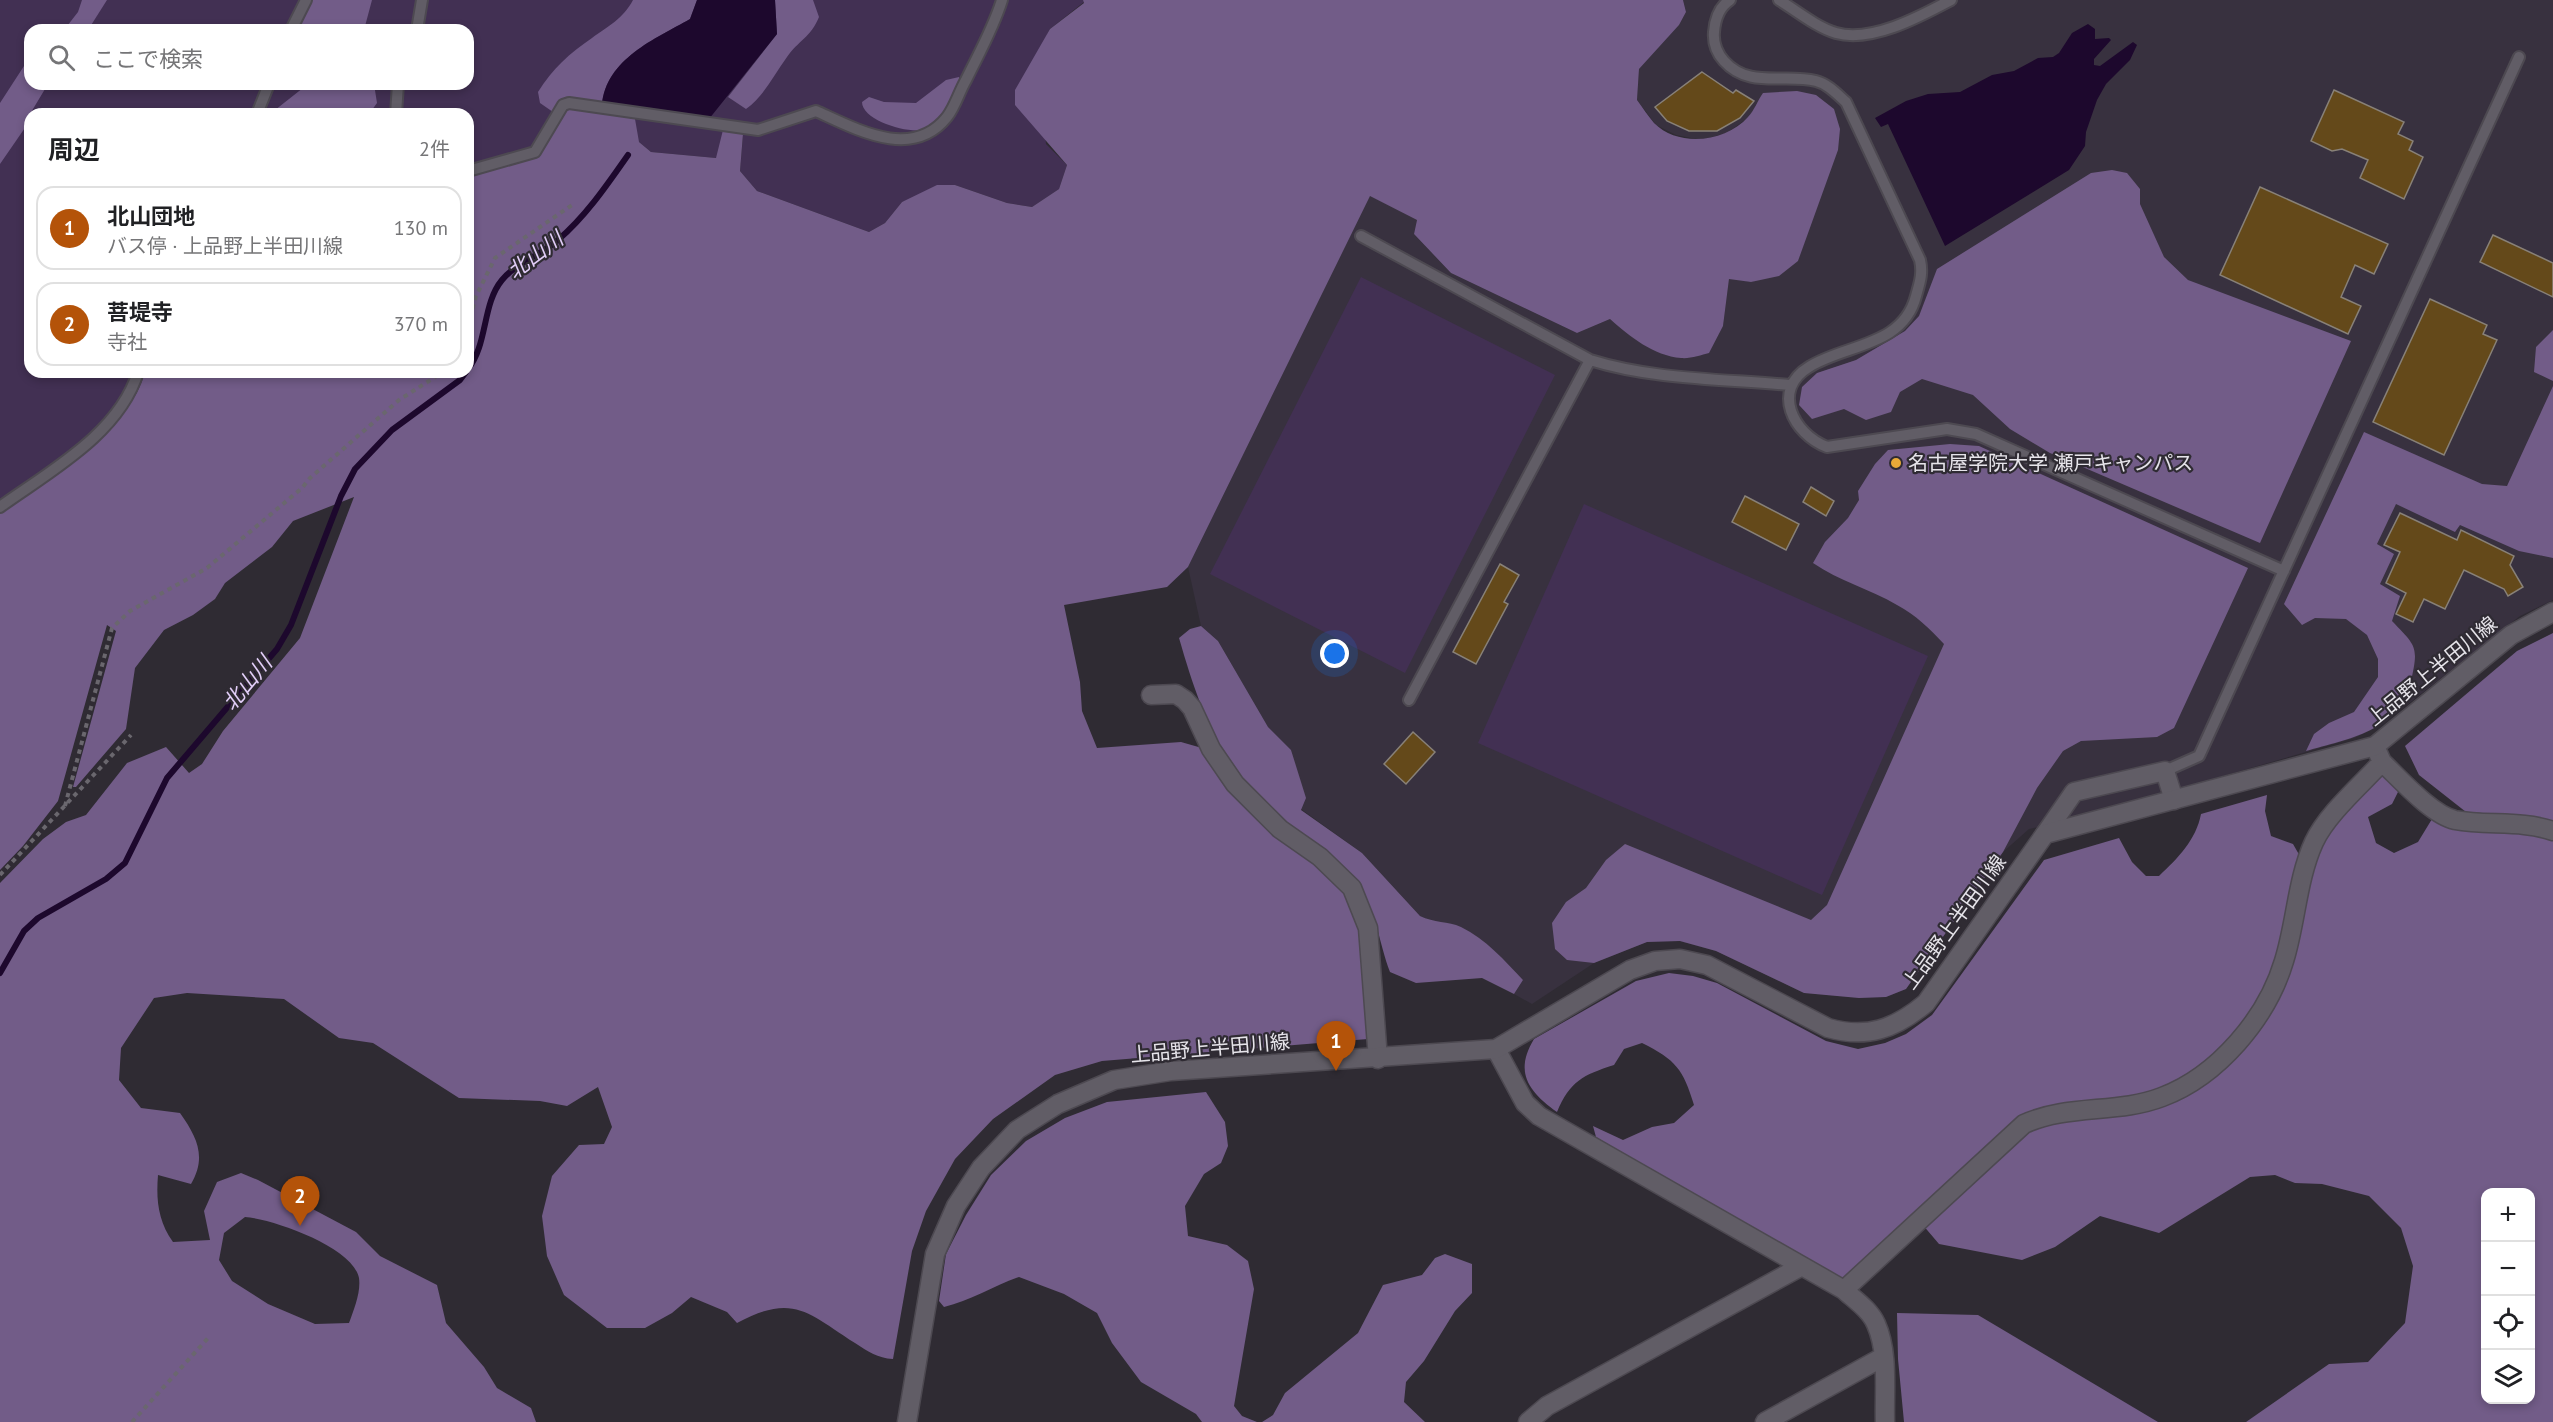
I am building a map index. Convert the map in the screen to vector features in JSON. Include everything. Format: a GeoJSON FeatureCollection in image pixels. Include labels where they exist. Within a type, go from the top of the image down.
{"type":"FeatureCollection","features":[{"type":"Feature","properties":{"kind":"street","name":"上品野上半田川線"},"geometry":{"type":"LineString","coordinates":[[908,1422],[935,1254],[956,1206],[981,1168],[1017,1130],[1058,1104],[1114,1080],[1171,1071],[1378,1059],[1496,1049],[1630,970],[1655,961],[1680,960],[1707,965],[1828,1028],[1847,1034],[1866,1034],[1887,1029],[1908,1018],[1926,1004],[2045,834],[2174,800],[2379,754],[2511,635],[2553,612]]}},
{"type":"Feature","properties":{"kind":"street"},"geometry":{"type":"LineString","coordinates":[[1151,695],[1176,694],[1185,700],[1192,708],[1211,749],[1236,784],[1280,829],[1320,857],[1352,888],[1368,928],[1378,1059]]}},
{"type":"Feature","properties":{"kind":"street"},"geometry":{"type":"LineString","coordinates":[[1844,1290],[2024,1124],[2047,1114],[2124,1106],[2162,1097],[2209,1068],[2233,1045],[2254,1022],[2284,962],[2308,858],[2315,840],[2379,754],[2435,810],[2454,820],[2529,824],[2553,831]]}},
{"type":"Feature","properties":{"kind":"street"},"geometry":{"type":"LineString","coordinates":[[2045,834],[2074,792],[2165,771],[2174,800]]}},
{"type":"Feature","properties":{"kind":"street"},"geometry":{"type":"LineString","coordinates":[[1496,1049],[1525,1102],[1539,1116],[1844,1290],[1863,1306],[1876,1324],[1883,1357],[1885,1422]]}},
{"type":"Feature","properties":{"kind":"street"},"geometry":{"type":"LineString","coordinates":[[1528,1422],[1547,1406],[1800,1266]]}},
{"type":"Feature","properties":{"kind":"street"},"geometry":{"type":"LineString","coordinates":[[1765,1422],[1883,1357]]}},
{"type":"Feature","properties":{"kind":"lane"},"geometry":{"type":"LineString","coordinates":[[294,24],[306,0]]}},
{"type":"Feature","properties":{"kind":"lane"},"geometry":{"type":"LineString","coordinates":[[418,24],[422,0]]}},
{"type":"Feature","properties":{"kind":"lane"},"geometry":{"type":"LineString","coordinates":[[474,169],[536,152],[563,105],[569,104],[758,130],[816,111],[875,137],[893,140],[924,135],[948,116],[994,25],[1002,0]]}},
{"type":"Feature","properties":{"kind":"lane"},"geometry":{"type":"LineString","coordinates":[[1730,0],[1724,4],[1715,19],[1714,37],[1718,54],[1731,69],[1752,79],[1815,81],[1831,88],[1846,102],[1920,260],[1923,273],[1914,303],[1907,316],[1892,330],[1873,342],[1809,367],[1790,385],[1788,402],[1794,418],[1813,441],[1827,447],[1947,429],[1976,434],[2284,570]]}},
{"type":"Feature","properties":{"kind":"lane"},"geometry":{"type":"LineString","coordinates":[[1779,0],[1816,23],[1836,32],[1854,36],[1911,22],[1952,0]]}},
{"type":"Feature","properties":{"kind":"lane"},"geometry":{"type":"LineString","coordinates":[[2165,771],[2199,756],[2519,57]]}},
{"type":"Feature","properties":{"kind":"lane"},"geometry":{"type":"LineString","coordinates":[[259,108],[267,90]]}},
{"type":"Feature","properties":{"kind":"lane"},"geometry":{"type":"LineString","coordinates":[[396,108],[398,90]]}},
{"type":"Feature","properties":{"kind":"lane"},"geometry":{"type":"LineString","coordinates":[[1361,236],[1590,360],[1647,373],[1790,385]]}},
{"type":"Feature","properties":{"kind":"lane"},"geometry":{"type":"LineString","coordinates":[[1409,700],[1590,360]]}},
{"type":"Feature","properties":{"kind":"lane"},"geometry":{"type":"LineString","coordinates":[[0,507],[81,448],[106,425],[135,378]]}},
{"type":"Feature","properties":{"kind":"path"},"geometry":{"type":"LineString","coordinates":[[474,304],[495,258],[572,205]]}},
{"type":"Feature","properties":{"kind":"path"},"geometry":{"type":"LineString","coordinates":[[65,806],[111,628],[130,611],[207,568],[303,488],[310,478],[399,400],[434,378]]}},
{"type":"Feature","properties":{"kind":"path"},"geometry":{"type":"LineString","coordinates":[[0,874],[131,735]]}},
{"type":"Feature","properties":{"kind":"path"},"geometry":{"type":"LineString","coordinates":[[132,1422],[209,1336]]}},
{"type":"Feature","properties":{"kind":"shaded area"},"geometry":{"type":"Polygon","coordinates":[[[0,0],[1083,0],[1084,2],[1050,29],[1037,55],[1046,144],[1067,165],[1059,189],[1032,207],[1007,203],[955,185],[902,202],[885,223],[869,232],[757,191],[740,171],[743,135],[716,158],[651,152],[639,142],[536,156],[474,173],[474,108],[24,108],[24,378],[143,378],[136,394],[123,414],[105,434],[63,469],[0,512],[0,0]]]}},
{"type":"Feature","properties":{"kind":"shaded area"},"geometry":{"type":"Polygon","coordinates":[[[82,0],[107,0],[92,24],[69,24],[78,12],[82,0]]]}},
{"type":"Feature","properties":{"kind":"shaded area"},"geometry":{"type":"Polygon","coordinates":[[[311,0],[372,0],[366,24],[298,24],[311,0]]]}},
{"type":"Feature","properties":{"kind":"shaded area"},"geometry":{"type":"Polygon","coordinates":[[[633,0],[697,0],[690,19],[634,52],[622,63],[605,89],[602,105],[565,97],[553,112],[540,103],[538,92],[555,69],[620,17],[633,0]]]}},
{"type":"Feature","properties":{"kind":"shaded area"},"geometry":{"type":"Polygon","coordinates":[[[697,0],[775,0],[777,34],[709,119],[602,105],[605,89],[622,63],[634,52],[690,19],[697,0]]]}},
{"type":"Feature","properties":{"kind":"shaded area"},"geometry":{"type":"Polygon","coordinates":[[[775,0],[813,0],[819,17],[764,91],[746,109],[728,97],[777,34],[775,0]]]}},
{"type":"Feature","properties":{"kind":"shaded area"},"geometry":{"type":"Polygon","coordinates":[[[1083,0],[1683,0],[1686,12],[1679,25],[1639,69],[1637,100],[1654,123],[1664,131],[1689,139],[1702,139],[1728,132],[1748,117],[1763,93],[1797,91],[1816,95],[1834,109],[1840,129],[1838,150],[1798,261],[1779,276],[1751,282],[1729,279],[1723,326],[1709,353],[1688,358],[1671,356],[1652,349],[1610,319],[1577,333],[1451,273],[1414,234],[1417,220],[1370,196],[1188,567],[1167,587],[1064,605],[1080,682],[1082,711],[1097,748],[1181,742],[1202,748],[1342,889],[1359,926],[1368,1039],[1102,1061],[1055,1075],[993,1119],[955,1159],[926,1211],[912,1251],[893,1359],[873,1354],[811,1315],[799,1310],[772,1309],[737,1323],[727,1312],[691,1297],[672,1313],[645,1328],[607,1328],[564,1295],[547,1256],[542,1216],[552,1176],[579,1145],[604,1144],[612,1127],[598,1087],[567,1106],[540,1101],[459,1098],[373,1043],[339,1038],[284,999],[187,993],[154,998],[121,1048],[119,1080],[141,1108],[180,1113],[198,1147],[198,1165],[191,1184],[158,1175],[159,1210],[164,1226],[173,1242],[210,1240],[204,1211],[217,1182],[241,1173],[258,1180],[356,1232],[380,1256],[437,1285],[446,1323],[484,1367],[497,1388],[531,1408],[536,1422],[0,1422],[0,883],[43,839],[66,822],[86,815],[127,763],[166,747],[189,773],[202,764],[223,731],[300,638],[354,497],[293,521],[272,547],[225,583],[215,599],[193,615],[164,630],[135,668],[126,729],[76,787],[73,787],[116,631],[107,625],[58,801],[23,846],[0,870],[0,512],[62,469],[104,434],[136,394],[143,378],[474,378],[474,173],[536,156],[568,108],[635,119],[639,142],[651,152],[716,158],[723,130],[743,134],[740,171],[757,191],[869,232],[885,223],[902,202],[937,185],[955,185],[1007,203],[1032,207],[1059,189],[1067,165],[1015,105],[1015,90],[1050,29],[1084,3],[1083,0]],[[245,1217],[224,1233],[219,1260],[232,1281],[268,1304],[315,1324],[349,1323],[359,1289],[359,1278],[354,1267],[328,1246],[274,1223],[245,1217]]]}},
{"type":"Feature","properties":{"kind":"shaded area","name":"名古屋学院大学 瀬戸キャンパス"},"geometry":{"type":"Polygon","coordinates":[[[1683,0],[2553,0],[2553,600],[2520,616],[2380,726],[2354,738],[2072,820],[2029,829],[2003,852],[1906,989],[1886,997],[1859,998],[1804,993],[1716,951],[1679,941],[1647,942],[1594,963],[1532,1004],[1514,994],[1523,980],[1460,927],[1432,922],[1420,916],[1362,853],[1301,809],[1291,750],[1268,727],[1218,641],[1201,626],[1188,567],[1370,195],[1417,220],[1414,234],[1451,273],[1577,333],[1610,319],[1629,335],[1656,351],[1681,358],[1723,326],[1729,278],[1751,282],[1798,261],[1823,186],[1749,117],[1727,133],[1701,140],[1676,135],[1656,125],[1637,100],[1639,69],[1679,25],[1686,12],[1683,0]]]}},
{"type":"Feature","properties":{"kind":"shaded area"},"geometry":{"type":"Polygon","coordinates":[[[2088,24],[2095,29],[2095,39],[2109,38],[2111,40],[2094,59],[2094,65],[2100,66],[2133,42],[2137,45],[2130,60],[2106,84],[2097,100],[2086,132],[2085,146],[2069,170],[1945,246],[1888,124],[1881,127],[1875,118],[1906,101],[1928,94],[1960,92],[1992,75],[2014,71],[2038,58],[2053,57],[2059,53],[2072,33],[2088,24]]]}},
{"type":"Feature","properties":{"kind":"shaded area"},"geometry":{"type":"Polygon","coordinates":[[[24,66],[24,90],[44,90],[34,108],[24,108],[24,129],[0,164],[0,103],[24,66]]]}},
{"type":"Feature","properties":{"kind":"shaded area"},"geometry":{"type":"Polygon","coordinates":[[[959,77],[961,84],[946,109],[937,121],[926,129],[910,130],[888,125],[864,109],[862,102],[869,97],[884,102],[916,103],[946,80],[959,77]]]}},
{"type":"Feature","properties":{"kind":"shaded area"},"geometry":{"type":"Polygon","coordinates":[[[300,90],[375,90],[377,103],[373,108],[278,108],[300,90]]]}},
{"type":"Feature","properties":{"kind":"shaded area"},"geometry":{"type":"Polygon","coordinates":[[[2112,170],[2127,173],[2140,189],[2140,204],[2164,257],[2188,280],[2351,341],[2260,543],[2050,453],[2010,429],[1973,395],[1922,379],[1900,392],[1891,412],[1866,420],[1844,409],[1812,419],[1799,405],[1802,387],[1817,373],[1856,360],[1905,331],[1919,316],[1937,269],[2091,173],[2112,170]]]}},
{"type":"Feature","properties":{"kind":"shaded area"},"geometry":{"type":"Polygon","coordinates":[[[1361,277],[1555,375],[1405,673],[1210,574],[1361,277]]]}},
{"type":"Feature","properties":{"kind":"shaded area"},"geometry":{"type":"Polygon","coordinates":[[[2553,330],[2553,381],[2534,372],[2536,347],[2553,330]]]}},
{"type":"Feature","properties":{"kind":"shaded area"},"geometry":{"type":"Polygon","coordinates":[[[2553,386],[2553,558],[2519,551],[2460,525],[2455,532],[2396,504],[2377,544],[2394,554],[2380,584],[2400,596],[2392,621],[2414,647],[2415,660],[2405,698],[2384,722],[2370,730],[2355,737],[2306,751],[2314,734],[2329,723],[2354,712],[2378,677],[2378,659],[2367,635],[2346,619],[2315,618],[2302,625],[2284,604],[2364,432],[2482,484],[2507,486],[2553,386]]]}},
{"type":"Feature","properties":{"kind":"shaded area"},"geometry":{"type":"Polygon","coordinates":[[[1950,444],[1979,446],[2248,568],[2174,728],[2157,737],[2081,741],[2063,751],[2037,788],[2003,852],[1906,989],[1886,997],[1859,998],[1804,993],[1716,951],[1680,941],[1647,942],[1594,963],[1567,960],[1555,949],[1552,923],[1566,902],[1586,888],[1606,860],[1625,844],[1811,920],[1827,905],[1944,644],[1904,609],[1813,563],[1825,542],[1848,518],[1859,500],[1858,491],[1875,464],[1888,450],[1950,444]]]}},
{"type":"Feature","properties":{"kind":"shaded area"},"geometry":{"type":"Polygon","coordinates":[[[1584,504],[1928,656],[1822,895],[1478,743],[1584,504]]]}},
{"type":"Feature","properties":{"kind":"shaded area"},"geometry":{"type":"Polygon","coordinates":[[[1201,626],[1218,641],[1268,727],[1291,750],[1306,798],[1301,810],[1362,853],[1420,916],[1461,927],[1487,944],[1523,980],[1514,994],[1482,978],[1416,983],[1390,972],[1369,904],[1357,883],[1276,816],[1240,777],[1226,756],[1204,712],[1179,638],[1190,629],[1201,626]]]}},
{"type":"Feature","properties":{"kind":"shaded area"},"geometry":{"type":"Polygon","coordinates":[[[2553,633],[2553,823],[2528,816],[2466,812],[2419,775],[2405,746],[2517,651],[2553,633]]]}},
{"type":"Feature","properties":{"kind":"shaded area"},"geometry":{"type":"Polygon","coordinates":[[[2379,775],[2391,781],[2398,792],[2392,804],[2368,817],[2376,843],[2394,853],[2418,842],[2432,819],[2448,825],[2520,830],[2553,838],[2553,1422],[2246,1422],[2329,1364],[2368,1362],[2405,1323],[2413,1266],[2401,1228],[2369,1196],[2322,1184],[2295,1183],[2275,1175],[2250,1177],[2159,1233],[2100,1216],[2055,1247],[2022,1260],[1939,1244],[1922,1224],[2024,1130],[2047,1119],[2136,1110],[2259,1026],[2318,849],[2330,830],[2379,775]]]}},
{"type":"Feature","properties":{"kind":"shaded area"},"geometry":{"type":"Polygon","coordinates":[[[2267,795],[2265,811],[2271,836],[2293,844],[2301,858],[2277,962],[2248,1018],[2208,1061],[2193,1073],[2153,1093],[2024,1117],[1841,1280],[1829,1278],[1596,1137],[1593,1126],[1623,1140],[1652,1127],[1674,1123],[1694,1105],[1682,1074],[1663,1055],[1642,1043],[1624,1049],[1614,1065],[1586,1076],[1573,1086],[1557,1112],[1538,1096],[1527,1080],[1525,1061],[1534,1039],[1636,981],[1669,973],[1693,976],[1717,983],[1826,1041],[1858,1049],[1885,1043],[1906,1034],[1932,1015],[2044,860],[2119,838],[2132,862],[2146,876],[2159,876],[2191,840],[2201,814],[2267,795]]]}},
{"type":"Feature","properties":{"kind":"shaded area"},"geometry":{"type":"Polygon","coordinates":[[[1206,1092],[1225,1122],[1228,1146],[1221,1163],[1204,1174],[1185,1206],[1188,1236],[1227,1245],[1248,1261],[1254,1289],[1234,1406],[1242,1416],[1257,1422],[1202,1422],[1196,1414],[1141,1382],[1112,1343],[1097,1313],[1064,1294],[1019,1277],[944,1307],[939,1301],[946,1254],[966,1215],[991,1175],[1026,1141],[1065,1118],[1107,1102],[1206,1092]]]}},
{"type":"Feature","properties":{"kind":"shaded area"},"geometry":{"type":"Polygon","coordinates":[[[1445,1254],[1472,1264],[1472,1293],[1455,1311],[1424,1361],[1406,1382],[1404,1402],[1425,1422],[1262,1422],[1273,1415],[1285,1393],[1358,1333],[1383,1285],[1422,1275],[1435,1258],[1445,1254]]]}},
{"type":"Feature","properties":{"kind":"shaded area"},"geometry":{"type":"Polygon","coordinates":[[[1897,1313],[1978,1315],[2158,1422],[1904,1422],[1898,1359],[1897,1313]]]}},
{"type":"Feature","properties":{"kind":"building"},"geometry":{"type":"Polygon","coordinates":[[[1702,72],[1733,93],[1736,90],[1754,101],[1740,118],[1717,131],[1689,131],[1667,121],[1655,107],[1702,72]]]}},
{"type":"Feature","properties":{"kind":"building"},"geometry":{"type":"Polygon","coordinates":[[[2334,90],[2404,122],[2398,134],[2413,141],[2409,150],[2423,157],[2404,199],[2360,178],[2368,160],[2342,149],[2332,151],[2311,141],[2334,90]]]}},
{"type":"Feature","properties":{"kind":"building"},"geometry":{"type":"Polygon","coordinates":[[[2260,187],[2388,244],[2374,274],[2355,265],[2341,297],[2361,306],[2348,334],[2220,275],[2260,187]]]}},
{"type":"Feature","properties":{"kind":"building"},"geometry":{"type":"Polygon","coordinates":[[[2493,235],[2553,263],[2553,297],[2480,262],[2493,235]]]}},
{"type":"Feature","properties":{"kind":"building"},"geometry":{"type":"Polygon","coordinates":[[[2430,299],[2487,325],[2483,334],[2497,340],[2444,455],[2373,422],[2430,299]]]}},
{"type":"Feature","properties":{"kind":"building"},"geometry":{"type":"Polygon","coordinates":[[[1811,487],[1834,501],[1826,516],[1803,502],[1811,487]]]}},
{"type":"Feature","properties":{"kind":"building"},"geometry":{"type":"Polygon","coordinates":[[[1745,496],[1799,524],[1786,550],[1732,522],[1745,496]]]}},
{"type":"Feature","properties":{"kind":"building"},"geometry":{"type":"Polygon","coordinates":[[[2400,513],[2457,540],[2461,530],[2514,556],[2510,565],[2523,587],[2508,596],[2504,589],[2464,570],[2445,609],[2424,599],[2413,622],[2396,614],[2406,593],[2386,583],[2400,552],[2384,545],[2400,513]]]}},
{"type":"Feature","properties":{"kind":"building"},"geometry":{"type":"Polygon","coordinates":[[[1500,564],[1519,575],[1504,602],[1508,604],[1476,664],[1453,652],[1500,564]]]}},
{"type":"Feature","properties":{"kind":"building"},"geometry":{"type":"Polygon","coordinates":[[[1413,732],[1435,752],[1406,784],[1384,764],[1413,732]]]}},
{"type":"Feature","properties":{"kind":"waterway","name":"北山川"},"geometry":{"type":"LineString","coordinates":[[474,359],[491,301],[502,280],[515,268],[568,231],[596,200],[628,155]]}},
{"type":"Feature","properties":{"kind":"waterway","name":"北山川"},"geometry":{"type":"LineString","coordinates":[[0,973],[24,931],[38,918],[106,879],[125,863],[167,778],[277,649],[291,625],[341,496],[355,469],[392,430],[462,378]]}},
{"type":"Feature","properties":{"kind":"place","name":"名古屋学院大学 瀬戸キャンパス"},"geometry":{"type":"Point","coordinates":[1896,463]}},
{"type":"Feature","properties":{"kind":"place","name":"北山団地"},"geometry":{"type":"Point","coordinates":[1336,1071]}},
{"type":"Feature","properties":{"kind":"place","name":"菩堤寺"},"geometry":{"type":"Point","coordinates":[300,1226]}}]}
